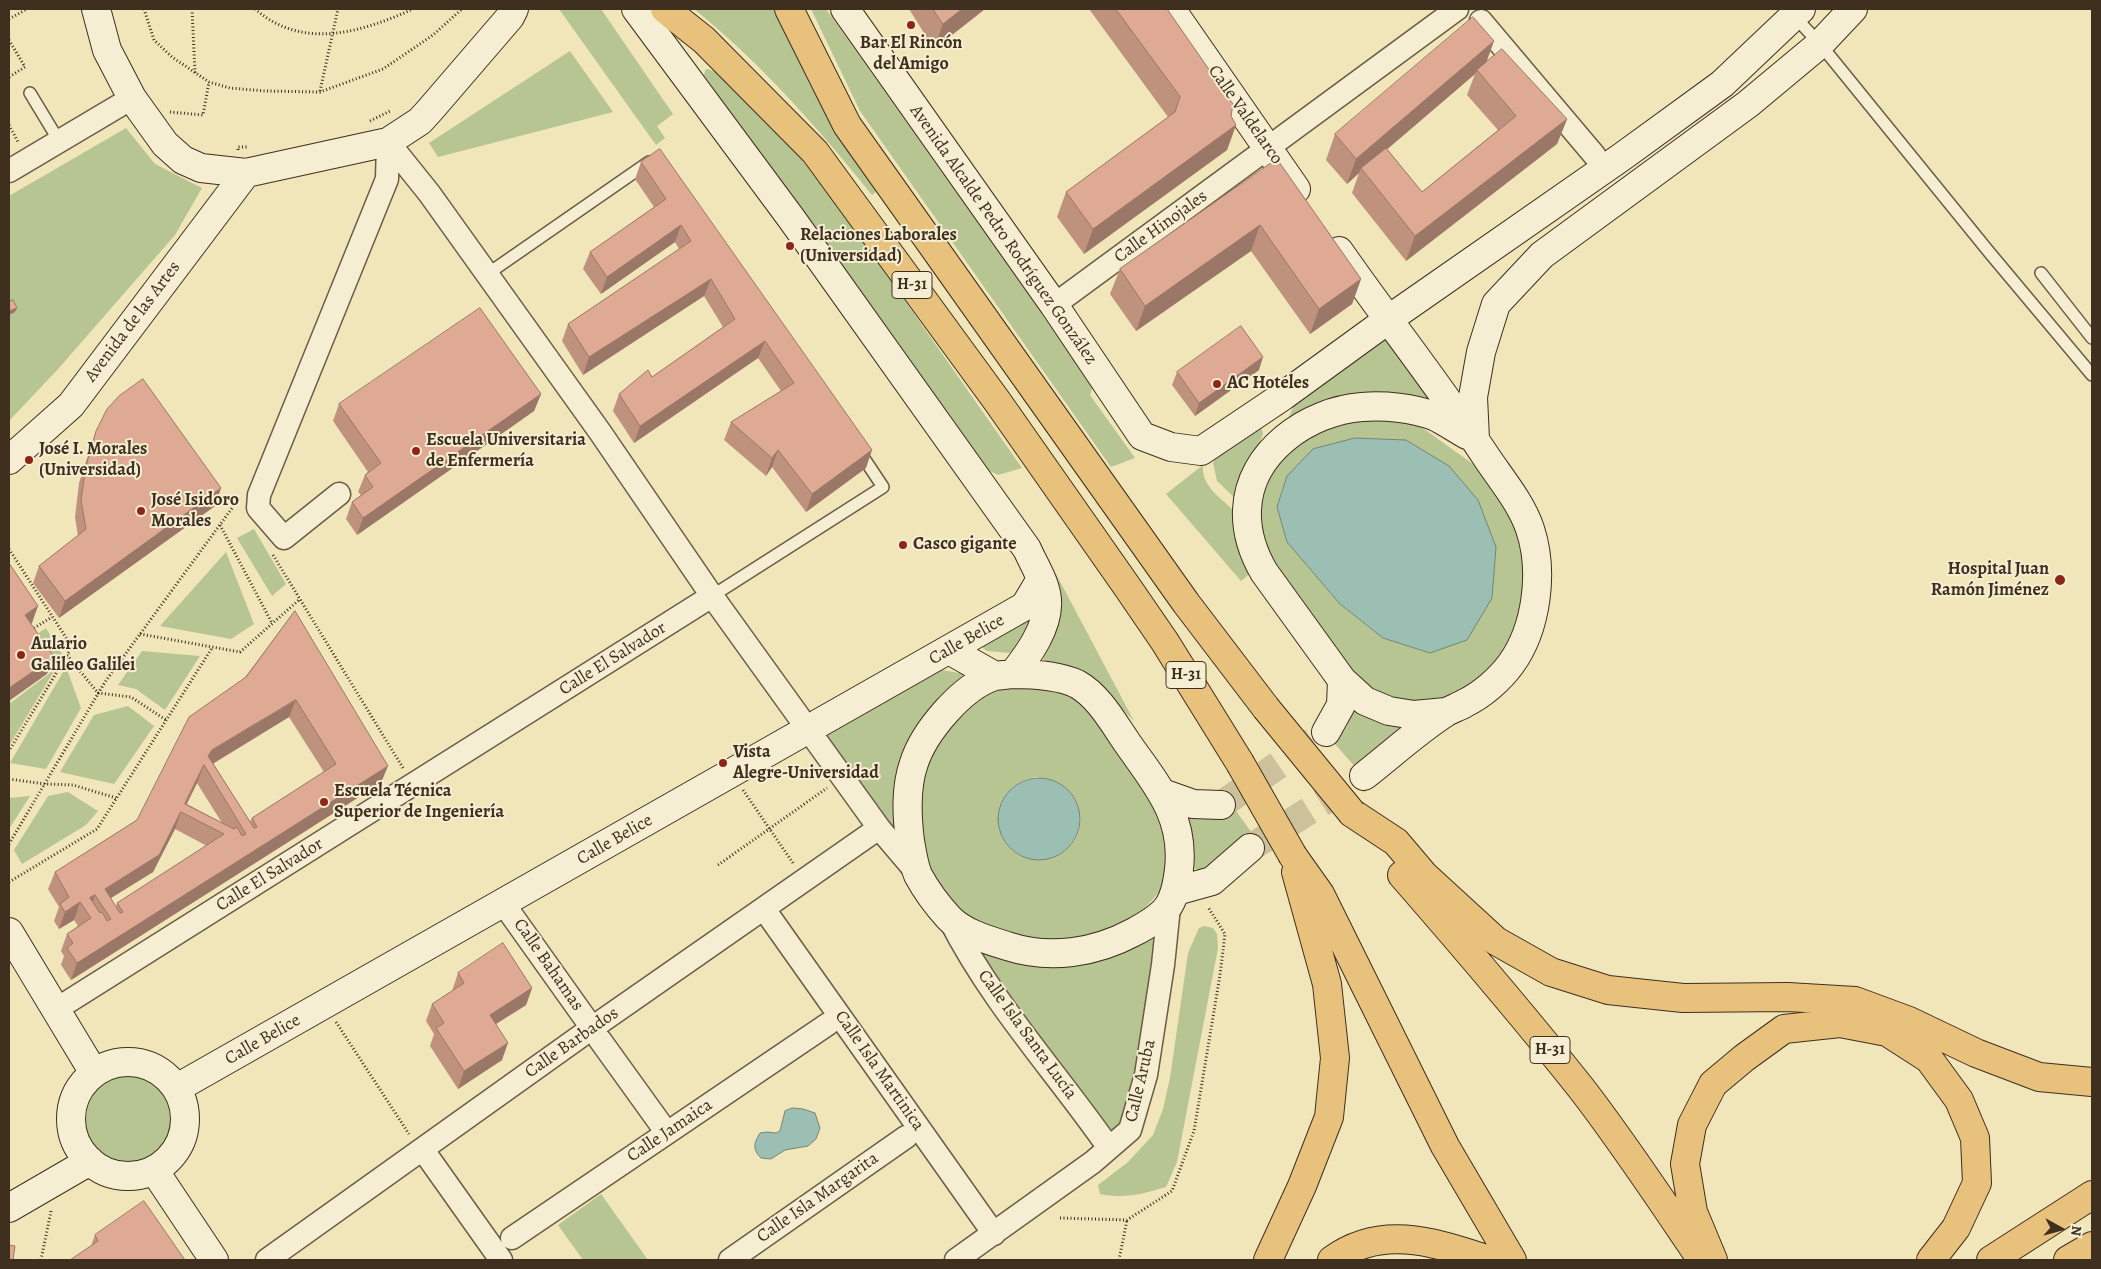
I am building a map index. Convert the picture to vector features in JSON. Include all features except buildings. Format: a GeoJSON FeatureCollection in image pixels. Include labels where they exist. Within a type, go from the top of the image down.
{"type":"FeatureCollection","features":[{"type":"Feature","properties":{"kind":"highway","name":"H-31"},"geometry":{"type":"LineString","coordinates":[[665,9],[704,40],[815,152],[997,401],[1165,642],[1240,763],[1292,856],[1311,898]]}},
{"type":"Feature","properties":{"kind":"highway","name":"H-31"},"geometry":{"type":"LineString","coordinates":[[789,9],[846,125],[1186,603],[1266,708],[1352,812],[1389,847],[1582,1090],[1643,1173],[1702,1260]]}},
{"type":"Feature","properties":{"kind":"highway"},"geometry":{"type":"LineString","coordinates":[[1389,847],[1424,875],[1496,941],[1551,972],[1608,990],[1683,998],[1788,997],[1854,1001],[1909,1021],[1976,1053],[2039,1077],[2092,1082]]}},
{"type":"Feature","properties":{"kind":"highway"},"geometry":{"type":"LineString","coordinates":[[1268,1260],[1302,1186],[1329,1117],[1335,1058],[1327,984],[1311,898]]}},
{"type":"Feature","properties":{"kind":"highway"},"geometry":{"type":"LineString","coordinates":[[1311,898],[1445,1146],[1512,1260]]}},
{"type":"Feature","properties":{"kind":"highway"},"geometry":{"type":"LineString","coordinates":[[1713,1260],[1693,1212],[1685,1164],[1692,1125],[1713,1084],[1744,1058],[1784,1029],[1840,1023],[1887,1032],[1929,1059],[1959,1100],[1975,1138],[1976,1183],[1956,1228],[1931,1260]]}},
{"type":"Feature","properties":{"kind":"highway"},"geometry":{"type":"LineString","coordinates":[[1991,1260],[2092,1195]]}},
{"type":"Feature","properties":{"kind":"highway"},"geometry":{"type":"LineString","coordinates":[[1332,1260],[1345,1251],[1390,1238],[1435,1243],[1485,1260]]}},
{"type":"Feature","properties":{"kind":"highway"},"geometry":{"type":"LineString","coordinates":[[2068,1260],[2092,1246]]}},
{"type":"Feature","properties":{"kind":"street"},"geometry":{"type":"LineString","coordinates":[[96,9],[107,50],[132,98],[165,144],[183,160],[201,168],[246,173],[388,142],[425,115],[510,17],[514,9]]}},
{"type":"Feature","properties":{"kind":"street"},"geometry":{"type":"LineString","coordinates":[[636,9],[791,218],[1027,549],[1041,579],[1047,601],[1043,628],[1027,656],[1004,675],[976,685],[940,718],[914,763],[907,817],[918,874]]}},
{"type":"Feature","properties":{"kind":"street","name":"Calle Valdelarco"},"geometry":{"type":"LineString","coordinates":[[1171,9],[1311,210]]}},
{"type":"Feature","properties":{"kind":"street","name":"Calle Hinojales"},"geometry":{"type":"LineString","coordinates":[[1054,305],[1457,9]]}},
{"type":"Feature","properties":{"kind":"street"},"geometry":{"type":"LineString","coordinates":[[1475,439],[1473,397],[1481,352],[1496,304],[1542,255],[1748,104],[1820,44],[1852,9]]}},
{"type":"Feature","properties":{"kind":"street","name":"Avenida Alcalde Pedro Rodríguez González"},"geometry":{"type":"LineString","coordinates":[[848,10],[1054,305],[1142,436],[1171,448],[1201,451],[1283,396],[1389,319],[1623,156],[1714,89],[1794,11]]}},
{"type":"Feature","properties":{"kind":"street"},"geometry":{"type":"LineString","coordinates":[[1481,21],[1595,156]]}},
{"type":"Feature","properties":{"kind":"street"},"geometry":{"type":"LineString","coordinates":[[9,171],[132,98]]}},
{"type":"Feature","properties":{"kind":"street"},"geometry":{"type":"LineString","coordinates":[[388,142],[429,193],[600,432],[712,596],[879,828],[918,874],[950,920],[973,934],[1019,950],[1046,954],[1069,953],[1117,941],[1145,926],[1173,899],[1212,881],[1250,848]]}},
{"type":"Feature","properties":{"kind":"street"},"geometry":{"type":"LineString","coordinates":[[338,494],[284,538],[258,508],[259,495],[387,179],[388,142]]}},
{"type":"Feature","properties":{"kind":"street","name":"Avenida de las Artes"},"geometry":{"type":"LineString","coordinates":[[9,460],[71,404],[246,173]]}},
{"type":"Feature","properties":{"kind":"street"},"geometry":{"type":"LineString","coordinates":[[1327,234],[1475,439],[1518,505],[1530,529],[1536,556],[1537,583],[1533,611],[1524,640],[1511,664],[1490,686],[1466,703],[1446,712],[1364,776]]}},
{"type":"Feature","properties":{"kind":"street"},"geometry":{"type":"LineString","coordinates":[[1283,396],[1272,449],[1252,486],[1246,510],[1249,538],[1255,555],[1264,572],[1342,680],[1365,701],[1389,711],[1414,715],[1446,712]]}},
{"type":"Feature","properties":{"kind":"street"},"geometry":{"type":"LineString","coordinates":[[1272,449],[1293,431],[1312,420],[1335,412],[1361,407],[1386,407],[1433,416],[1475,439]]}},
{"type":"Feature","properties":{"kind":"street","name":"Calle Belice"},"geometry":{"type":"LineString","coordinates":[[176,1088],[1025,606],[1041,579]]}},
{"type":"Feature","properties":{"kind":"street","name":"Calle El Salvador"},"geometry":{"type":"LineString","coordinates":[[56,1010],[712,596]]}},
{"type":"Feature","properties":{"kind":"street"},"geometry":{"type":"LineString","coordinates":[[949,650],[1004,675],[1052,677],[1077,685],[1093,697],[1108,714],[1162,793],[1176,823],[1180,855],[1173,899]]}},
{"type":"Feature","properties":{"kind":"street"},"geometry":{"type":"LineString","coordinates":[[1326,732],[1341,705],[1342,680]]}},
{"type":"Feature","properties":{"kind":"street"},"geometry":{"type":"LineString","coordinates":[[1162,793],[1193,804],[1221,805]]}},
{"type":"Feature","properties":{"kind":"street","name":"Calle Barbados"},"geometry":{"type":"LineString","coordinates":[[267,1260],[418,1144],[596,1034],[764,909],[879,828]]}},
{"type":"Feature","properties":{"kind":"street","name":"Calle Aruba"},"geometry":{"type":"LineString","coordinates":[[956,1260],[994,1234],[1109,1148],[1130,1130],[1146,1075],[1173,899]]}},
{"type":"Feature","properties":{"kind":"street","name":"Calle Bahamas"},"geometry":{"type":"LineString","coordinates":[[504,903],[666,1133]]}},
{"type":"Feature","properties":{"kind":"street","name":"Calle Isla Martinica"},"geometry":{"type":"LineString","coordinates":[[764,909],[994,1234]]}},
{"type":"Feature","properties":{"kind":"street","name":"Calle Isla Santa Lucía"},"geometry":{"type":"LineString","coordinates":[[950,920],[965,948],[1016,1024],[1109,1148]]}},
{"type":"Feature","properties":{"kind":"street"},"geometry":{"type":"LineString","coordinates":[[9,932],[94,1073]]}},
{"type":"Feature","properties":{"kind":"street","name":"Calle Jamaica"},"geometry":{"type":"LineString","coordinates":[[512,1238],[828,1024]]}},
{"type":"Feature","properties":{"kind":"street"},"geometry":{"type":"LineString","coordinates":[[116,1063],[139,1063],[160,1072],[176,1088],[185,1113],[182,1140],[170,1158],[154,1170],[137,1175],[120,1176],[104,1170],[90,1161],[75,1140],[72,1116],[78,1092],[94,1073],[116,1063]]}},
{"type":"Feature","properties":{"kind":"street","name":"Calle Isla Margarita"},"geometry":{"type":"LineString","coordinates":[[744,1256],[906,1137]]}},
{"type":"Feature","properties":{"kind":"street"},"geometry":{"type":"LineString","coordinates":[[418,1144],[501,1260]]}},
{"type":"Feature","properties":{"kind":"street"},"geometry":{"type":"LineString","coordinates":[[9,1208],[90,1161]]}},
{"type":"Feature","properties":{"kind":"street"},"geometry":{"type":"LineString","coordinates":[[154,1170],[214,1260]]}},
{"type":"Feature","properties":{"kind":"lane"},"geometry":{"type":"LineString","coordinates":[[1794,11],[1988,252],[2092,375]]}},
{"type":"Feature","properties":{"kind":"lane"},"geometry":{"type":"LineString","coordinates":[[30,93],[59,141]]}},
{"type":"Feature","properties":{"kind":"lane"},"geometry":{"type":"LineString","coordinates":[[486,275],[573,210],[661,154]]}},
{"type":"Feature","properties":{"kind":"lane"},"geometry":{"type":"LineString","coordinates":[[2041,273],[2092,338]]}},
{"type":"Feature","properties":{"kind":"lane"},"geometry":{"type":"LineString","coordinates":[[712,596],[883,487],[850,439]]}},
{"type":"Feature","properties":{"kind":"path"},"geometry":{"type":"LineString","coordinates":[[9,18],[27,9]]}},
{"type":"Feature","properties":{"kind":"path"},"geometry":{"type":"LineString","coordinates":[[144,9],[154,40],[172,57],[209,82],[230,88],[320,92],[383,69],[433,35],[462,9]]}},
{"type":"Feature","properties":{"kind":"path"},"geometry":{"type":"LineString","coordinates":[[192,9],[195,73]]}},
{"type":"Feature","properties":{"kind":"path"},"geometry":{"type":"LineString","coordinates":[[255,9],[283,27],[301,32],[333,34],[383,22],[413,9]]}},
{"type":"Feature","properties":{"kind":"path"},"geometry":{"type":"LineString","coordinates":[[320,92],[338,9]]}},
{"type":"Feature","properties":{"kind":"path"},"geometry":{"type":"LineString","coordinates":[[9,40],[25,67],[9,77]]}},
{"type":"Feature","properties":{"kind":"path"},"geometry":{"type":"LineString","coordinates":[[164,112],[203,115],[209,82]]}},
{"type":"Feature","properties":{"kind":"path"},"geometry":{"type":"LineString","coordinates":[[9,125],[20,146]]}},
{"type":"Feature","properties":{"kind":"path"},"geometry":{"type":"LineString","coordinates":[[9,844],[98,693],[238,499]]}},
{"type":"Feature","properties":{"kind":"path"},"geometry":{"type":"LineString","coordinates":[[220,525],[272,623]]}},
{"type":"Feature","properties":{"kind":"path"},"geometry":{"type":"LineString","coordinates":[[9,549],[72,647],[9,752]]}},
{"type":"Feature","properties":{"kind":"path"},"geometry":{"type":"LineString","coordinates":[[270,550],[407,775]]}},
{"type":"Feature","properties":{"kind":"path"},"geometry":{"type":"LineString","coordinates":[[140,634],[240,652],[300,599]]}},
{"type":"Feature","properties":{"kind":"path"},"geometry":{"type":"LineString","coordinates":[[29,631],[52,617]]}},
{"type":"Feature","properties":{"kind":"path"},"geometry":{"type":"LineString","coordinates":[[9,882],[96,829],[212,648]]}},
{"type":"Feature","properties":{"kind":"path"},"geometry":{"type":"LineString","coordinates":[[67,655],[98,693],[131,697],[166,720]]}},
{"type":"Feature","properties":{"kind":"path"},"geometry":{"type":"LineString","coordinates":[[9,779],[45,784],[73,785],[116,798]]}},
{"type":"Feature","properties":{"kind":"path"},"geometry":{"type":"LineString","coordinates":[[739,783],[797,869]]}},
{"type":"Feature","properties":{"kind":"path"},"geometry":{"type":"LineString","coordinates":[[718,864],[832,785]]}},
{"type":"Feature","properties":{"kind":"path"},"geometry":{"type":"LineString","coordinates":[[1060,1218],[1127,1220],[1172,1191],[1194,1131],[1220,975],[1225,934],[1208,907]]}},
{"type":"Feature","properties":{"kind":"path"},"geometry":{"type":"LineString","coordinates":[[336,1021],[418,1144]]}},
{"type":"Feature","properties":{"kind":"path"},"geometry":{"type":"LineString","coordinates":[[41,1260],[51,1208]]}},
{"type":"Feature","properties":{"kind":"path"},"geometry":{"type":"LineString","coordinates":[[1119,1260],[1127,1220]]}},
{"type":"Feature","properties":{"kind":"green space"},"geometry":{"type":"Polygon","coordinates":[[[559,9],[601,9],[673,114],[657,126],[665,138],[656,145],[559,9]]]}},
{"type":"Feature","properties":{"kind":"green space"},"geometry":{"type":"Polygon","coordinates":[[[694,9],[776,9],[809,83],[853,158],[876,192],[872,195],[831,145],[766,74],[694,9]]]}},
{"type":"Feature","properties":{"kind":"green space"},"geometry":{"type":"Polygon","coordinates":[[[811,9],[826,9],[1093,386],[1090,395],[1135,458],[1111,467],[860,111],[811,9]]]}},
{"type":"Feature","properties":{"kind":"green space"},"geometry":{"type":"Polygon","coordinates":[[[570,51],[613,112],[438,157],[429,143],[570,51]]]}},
{"type":"Feature","properties":{"kind":"green space"},"geometry":{"type":"Polygon","coordinates":[[[708,69],[721,74],[803,161],[845,215],[1022,468],[998,475],[977,461],[704,75],[705,70],[708,69]]]}},
{"type":"Feature","properties":{"kind":"green space"},"geometry":{"type":"Polygon","coordinates":[[[126,128],[155,164],[202,188],[175,235],[59,368],[9,421],[9,196],[126,128]]]}},
{"type":"Feature","properties":{"kind":"green space"},"geometry":{"type":"Polygon","coordinates":[[[1388,335],[1439,410],[1286,423],[1296,401],[1388,335]]]}},
{"type":"Feature","properties":{"kind":"green space"},"geometry":{"type":"Polygon","coordinates":[[[1373,418],[1420,426],[1484,472],[1524,542],[1527,606],[1504,660],[1454,700],[1408,706],[1371,693],[1345,668],[1264,553],[1258,508],[1278,458],[1316,428],[1373,418]],[[1287,476],[1277,507],[1287,542],[1340,604],[1383,638],[1430,653],[1287,476]]]}},
{"type":"Feature","properties":{"kind":"green space"},"geometry":{"type":"Polygon","coordinates":[[[1261,426],[1263,434],[1252,463],[1241,504],[1217,481],[1213,463],[1218,452],[1261,426]]]}},
{"type":"Feature","properties":{"kind":"green space"},"geometry":{"type":"Polygon","coordinates":[[[1203,465],[1205,479],[1212,491],[1233,510],[1234,536],[1251,573],[1241,581],[1166,494],[1203,465]]]}},
{"type":"Feature","properties":{"kind":"green space"},"geometry":{"type":"Polygon","coordinates":[[[254,529],[286,584],[272,596],[237,538],[254,529]]]}},
{"type":"Feature","properties":{"kind":"green space"},"geometry":{"type":"Polygon","coordinates":[[[226,552],[254,624],[231,639],[160,626],[226,552]]]}},
{"type":"Feature","properties":{"kind":"green space"},"geometry":{"type":"Polygon","coordinates":[[[1055,572],[1134,721],[1113,700],[1043,659],[1061,605],[1055,572]]]}},
{"type":"Feature","properties":{"kind":"green space"},"geometry":{"type":"Polygon","coordinates":[[[1034,617],[1018,644],[1010,653],[987,651],[983,648],[983,641],[1025,618],[1034,617]]]}},
{"type":"Feature","properties":{"kind":"green space"},"geometry":{"type":"Polygon","coordinates":[[[46,628],[63,656],[9,746],[9,704],[50,673],[28,640],[46,628]]]}},
{"type":"Feature","properties":{"kind":"green space"},"geometry":{"type":"Polygon","coordinates":[[[142,651],[200,656],[165,710],[136,689],[118,685],[142,651]]]}},
{"type":"Feature","properties":{"kind":"green space"},"geometry":{"type":"Polygon","coordinates":[[[66,667],[81,708],[46,769],[10,763],[66,667]]]}},
{"type":"Feature","properties":{"kind":"green space"},"geometry":{"type":"Polygon","coordinates":[[[937,669],[964,674],[965,680],[896,832],[890,830],[825,735],[937,669]]]}},
{"type":"Feature","properties":{"kind":"green space"},"geometry":{"type":"Polygon","coordinates":[[[1023,683],[1072,692],[1093,710],[1147,784],[1164,822],[1169,852],[1164,886],[1142,912],[1106,936],[1056,947],[972,921],[950,899],[927,865],[919,825],[924,764],[951,720],[986,692],[1023,683]],[[1036,777],[1018,783],[1006,795],[999,809],[999,824],[1003,839],[1013,851],[1027,858],[1046,859],[1061,854],[1072,844],[1079,831],[1080,817],[1077,803],[1069,791],[1055,782],[1036,777]]]}},
{"type":"Feature","properties":{"kind":"green space"},"geometry":{"type":"Polygon","coordinates":[[[1353,703],[1421,726],[1357,769],[1335,744],[1347,726],[1353,703]]]}},
{"type":"Feature","properties":{"kind":"green space"},"geometry":{"type":"Polygon","coordinates":[[[128,706],[154,726],[114,784],[60,772],[94,715],[128,706]]]}},
{"type":"Feature","properties":{"kind":"green space"},"geometry":{"type":"Polygon","coordinates":[[[68,792],[98,811],[86,825],[22,864],[14,850],[48,796],[68,792]]]}},
{"type":"Feature","properties":{"kind":"green space"},"geometry":{"type":"Polygon","coordinates":[[[30,796],[9,829],[9,798],[30,796]]]}},
{"type":"Feature","properties":{"kind":"green space"},"geometry":{"type":"Polygon","coordinates":[[[1234,808],[1254,836],[1206,874],[1192,867],[1193,838],[1187,817],[1192,814],[1203,818],[1214,818],[1224,815],[1234,808]]]}},
{"type":"Feature","properties":{"kind":"green space"},"geometry":{"type":"Polygon","coordinates":[[[1204,926],[1213,928],[1217,934],[1218,948],[1177,1162],[1166,1187],[1133,1195],[1100,1194],[1098,1185],[1128,1162],[1153,1135],[1163,1109],[1170,1078],[1188,953],[1199,928],[1204,926]]]}},
{"type":"Feature","properties":{"kind":"green space"},"geometry":{"type":"Polygon","coordinates":[[[1157,935],[1128,1117],[1109,1138],[1041,1043],[979,948],[1110,954],[1157,935]]]}},
{"type":"Feature","properties":{"kind":"green space"},"geometry":{"type":"Polygon","coordinates":[[[129,1076],[145,1079],[153,1083],[165,1095],[169,1103],[172,1119],[169,1135],[165,1143],[153,1155],[145,1159],[129,1162],[113,1159],[105,1155],[93,1143],[89,1135],[86,1119],[89,1103],[93,1095],[105,1083],[113,1079],[129,1076]]]}},
{"type":"Feature","properties":{"kind":"green space"},"geometry":{"type":"Polygon","coordinates":[[[601,1194],[648,1260],[583,1260],[558,1225],[601,1194]]]}},
{"type":"Feature","properties":{"kind":"water"},"geometry":{"type":"Polygon","coordinates":[[[1355,438],[1406,440],[1449,466],[1478,500],[1496,547],[1492,598],[1467,640],[1430,653],[1383,638],[1340,604],[1287,542],[1277,507],[1287,476],[1313,449],[1355,438]]]}},
{"type":"Feature","properties":{"kind":"water"},"geometry":{"type":"Polygon","coordinates":[[[1039,778],[1055,781],[1068,790],[1077,803],[1080,819],[1077,835],[1068,848],[1055,857],[1039,860],[1023,857],[1010,848],[1001,835],[998,819],[1001,803],[1010,790],[1023,781],[1039,778]]]}},
{"type":"Feature","properties":{"kind":"water"},"geometry":{"type":"Polygon","coordinates":[[[793,1108],[815,1113],[820,1128],[816,1139],[808,1146],[785,1150],[771,1159],[761,1158],[755,1149],[756,1140],[760,1133],[776,1133],[780,1131],[785,1111],[793,1108]]]}},
{"type":"Feature","properties":{"kind":"tunnel"},"geometry":{"type":"LineString","coordinates":[[1221,805],[1326,732]]}},
{"type":"Feature","properties":{"kind":"tunnel"},"geometry":{"type":"LineString","coordinates":[[1250,848],[1364,776]]}},
{"type":"Feature","properties":{"kind":"place","name":"Bar El Rincón del Amigo"},"geometry":{"type":"Point","coordinates":[911,25]}},
{"type":"Feature","properties":{"kind":"place","name":"Relaciones Laborales (Universidad)"},"geometry":{"type":"Point","coordinates":[790,246]}},
{"type":"Feature","properties":{"kind":"place","name":"AC Hoteles"},"geometry":{"type":"Point","coordinates":[1217,384]}},
{"type":"Feature","properties":{"kind":"place","name":"Escuela Universitaria de Enfermería"},"geometry":{"type":"Point","coordinates":[416,451]}},
{"type":"Feature","properties":{"kind":"place","name":"José I. Morales (Universidad)"},"geometry":{"type":"Point","coordinates":[29,460]}},
{"type":"Feature","properties":{"kind":"place","name":"José Isidoro Morales"},"geometry":{"type":"Point","coordinates":[141,511]}},
{"type":"Feature","properties":{"kind":"place","name":"Casco gigante"},"geometry":{"type":"Point","coordinates":[903,545]}},
{"type":"Feature","properties":{"kind":"place","name":"Hospital Juan Ramón Jiménez"},"geometry":{"type":"Point","coordinates":[2060,580]}},
{"type":"Feature","properties":{"kind":"place","name":"Aulario Galileo Galilei"},"geometry":{"type":"Point","coordinates":[21,655]}},
{"type":"Feature","properties":{"kind":"place","name":"Vista Alegre-Universidad"},"geometry":{"type":"Point","coordinates":[723,763]}},
{"type":"Feature","properties":{"kind":"place","name":"Escuela Técnica Superior de Ingeniería"},"geometry":{"type":"Point","coordinates":[324,802]}}]}
